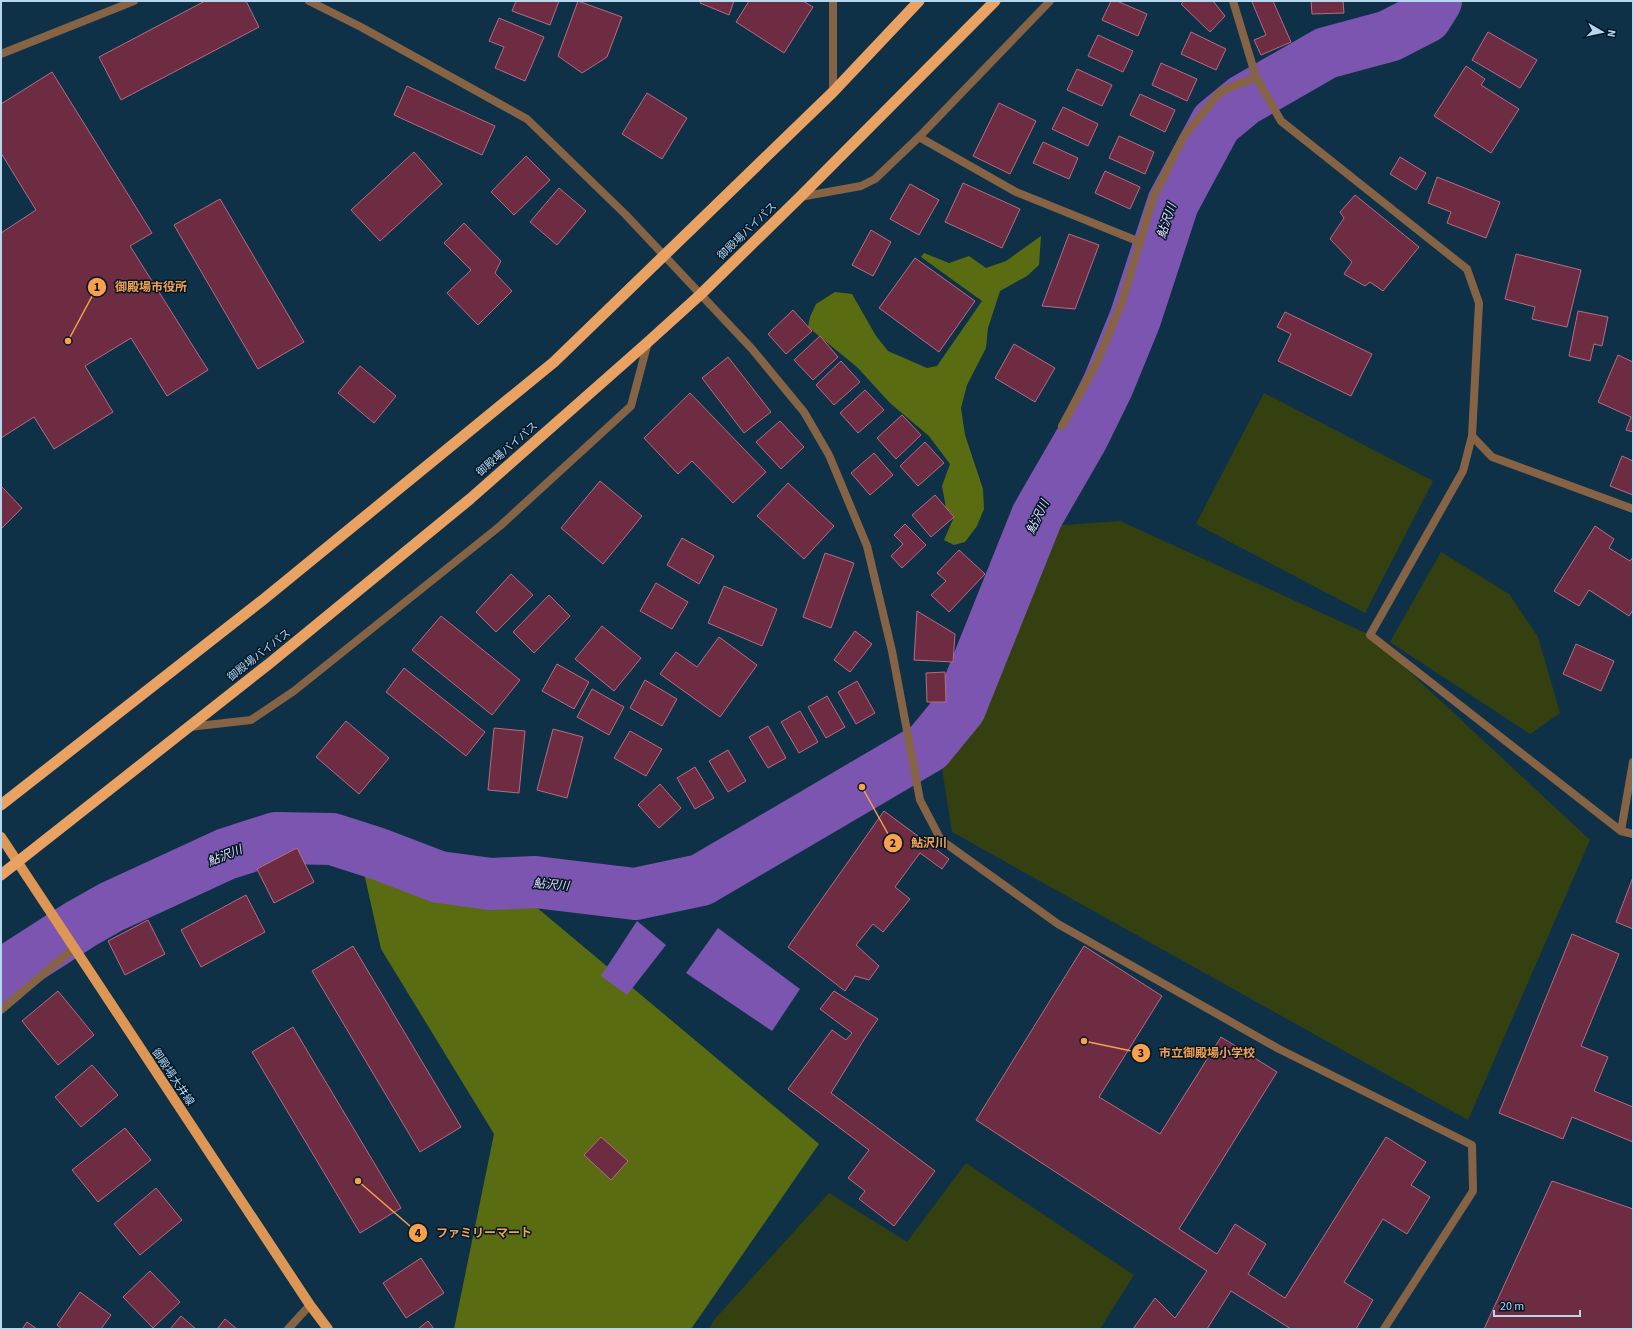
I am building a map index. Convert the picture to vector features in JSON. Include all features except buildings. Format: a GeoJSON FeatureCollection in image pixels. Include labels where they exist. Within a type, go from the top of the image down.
{"type":"FeatureCollection","features":[{"type":"Feature","properties":{"kind":"highway"},"geometry":{"type":"LineString","coordinates":[[1,806],[264,599],[554,362],[833,92],[919,1]]}},
{"type":"Feature","properties":{"kind":"highway","name":"御殿場バイパス"},"geometry":{"type":"LineString","coordinates":[[1,875],[270,663],[470,499],[701,294],[995,1]]}},
{"type":"Feature","properties":{"kind":"main road","name":"御殿場大井線"},"geometry":{"type":"LineString","coordinates":[[1,837],[310,1305],[328,1329]]}},
{"type":"Feature","properties":{"kind":"street"},"geometry":{"type":"LineString","coordinates":[[1,54],[134,1]]}},
{"type":"Feature","properties":{"kind":"street"},"geometry":{"type":"LineString","coordinates":[[310,1],[361,27],[526,119],[625,214],[664,255],[752,349],[804,412],[829,455],[867,546],[892,651],[920,800],[941,840],[1058,924],[1279,1049],[1472,1145],[1473,1191],[1384,1329]]}},
{"type":"Feature","properties":{"kind":"street"},"geometry":{"type":"LineString","coordinates":[[833,1],[833,92]]}},
{"type":"Feature","properties":{"kind":"street"},"geometry":{"type":"LineString","coordinates":[[800,197],[861,186],[875,179],[919,137],[1050,1]]}},
{"type":"Feature","properties":{"kind":"street"},"geometry":{"type":"LineString","coordinates":[[1233,1],[1256,77],[1280,121],[1467,269],[1479,302],[1472,436],[1463,471],[1370,635],[1621,831],[1633,834]]}},
{"type":"Feature","properties":{"kind":"street"},"geometry":{"type":"LineString","coordinates":[[1062,426],[1098,362],[1122,302],[1153,198],[1184,136],[1220,92],[1256,77]]}},
{"type":"Feature","properties":{"kind":"street"},"geometry":{"type":"LineString","coordinates":[[919,137],[1016,192],[1140,242]]}},
{"type":"Feature","properties":{"kind":"street"},"geometry":{"type":"LineString","coordinates":[[187,727],[251,720],[294,691],[500,526],[631,406],[648,342]]}},
{"type":"Feature","properties":{"kind":"street"},"geometry":{"type":"LineString","coordinates":[[1472,436],[1492,457],[1633,509]]}},
{"type":"Feature","properties":{"kind":"street"},"geometry":{"type":"LineString","coordinates":[[1621,831],[1633,762]]}},
{"type":"Feature","properties":{"kind":"street"},"geometry":{"type":"LineString","coordinates":[[1,1010],[74,948]]}},
{"type":"Feature","properties":{"kind":"street"},"geometry":{"type":"LineString","coordinates":[[288,1329],[310,1305]]}},
{"type":"Feature","properties":{"kind":"green space"},"geometry":{"type":"Polygon","coordinates":[[[1041,236],[1039,265],[1027,276],[1000,291],[988,328],[986,348],[967,385],[961,408],[965,435],[983,489],[984,509],[977,526],[965,542],[954,545],[944,540],[954,517],[946,508],[942,486],[950,464],[929,436],[890,403],[857,367],[808,327],[810,317],[816,304],[835,292],[852,294],[876,336],[888,351],[927,368],[937,366],[982,301],[921,257],[924,253],[949,263],[969,256],[986,268],[1006,261],[1041,236]]]}},
{"type":"Feature","properties":{"kind":"green space"},"geometry":{"type":"Polygon","coordinates":[[[1264,393],[1433,481],[1365,613],[1196,524],[1264,393]]]}},
{"type":"Feature","properties":{"kind":"green space"},"geometry":{"type":"Polygon","coordinates":[[[1120,521],[1370,635],[1590,840],[1468,1120],[952,832],[942,768],[1051,526],[1120,521]]]}},
{"type":"Feature","properties":{"kind":"green space"},"geometry":{"type":"Polygon","coordinates":[[[1441,552],[1509,594],[1538,637],[1560,713],[1530,734],[1390,642],[1441,552]]]}},
{"type":"Feature","properties":{"kind":"green space"},"geometry":{"type":"Polygon","coordinates":[[[362,864],[529,901],[819,1144],[691,1329],[454,1329],[494,1134],[381,949],[362,864]]]}},
{"type":"Feature","properties":{"kind":"green space"},"geometry":{"type":"Polygon","coordinates":[[[966,1163],[1134,1275],[1100,1329],[709,1329],[714,1320],[829,1193],[907,1242],[966,1163]]]}},
{"type":"Feature","properties":{"kind":"shaded area"},"geometry":{"type":"Polygon","coordinates":[[[637,921],[666,945],[627,995],[601,976],[637,921]]]}},
{"type":"Feature","properties":{"kind":"shaded area"},"geometry":{"type":"Polygon","coordinates":[[[718,928],[800,989],[772,1031],[686,973],[718,928]]]}},
{"type":"Feature","properties":{"kind":"waterway","name":"鮎沢川"},"geometry":{"type":"LineString","coordinates":[[1,981],[14,967],[81,924],[111,907],[226,854],[276,838],[332,839],[376,853],[439,877],[491,884],[535,882],[635,894],[701,880],[928,747],[960,708],[1037,516],[1082,438],[1108,385],[1135,319],[1173,203],[1216,123],[1244,100],[1326,53],[1389,36],[1426,17],[1436,1]]}},
{"type":"Feature","properties":{"kind":"place","name":"御殿場市役所"},"geometry":{"type":"Point","coordinates":[68,341]}},
{"type":"Feature","properties":{"kind":"place","name":"鮎沢川"},"geometry":{"type":"Point","coordinates":[862,787]}},
{"type":"Feature","properties":{"kind":"place","name":"市立御殿場小学校"},"geometry":{"type":"Point","coordinates":[1084,1041]}},
{"type":"Feature","properties":{"kind":"place","name":"ファミリーマート"},"geometry":{"type":"Point","coordinates":[358,1181]}}]}
